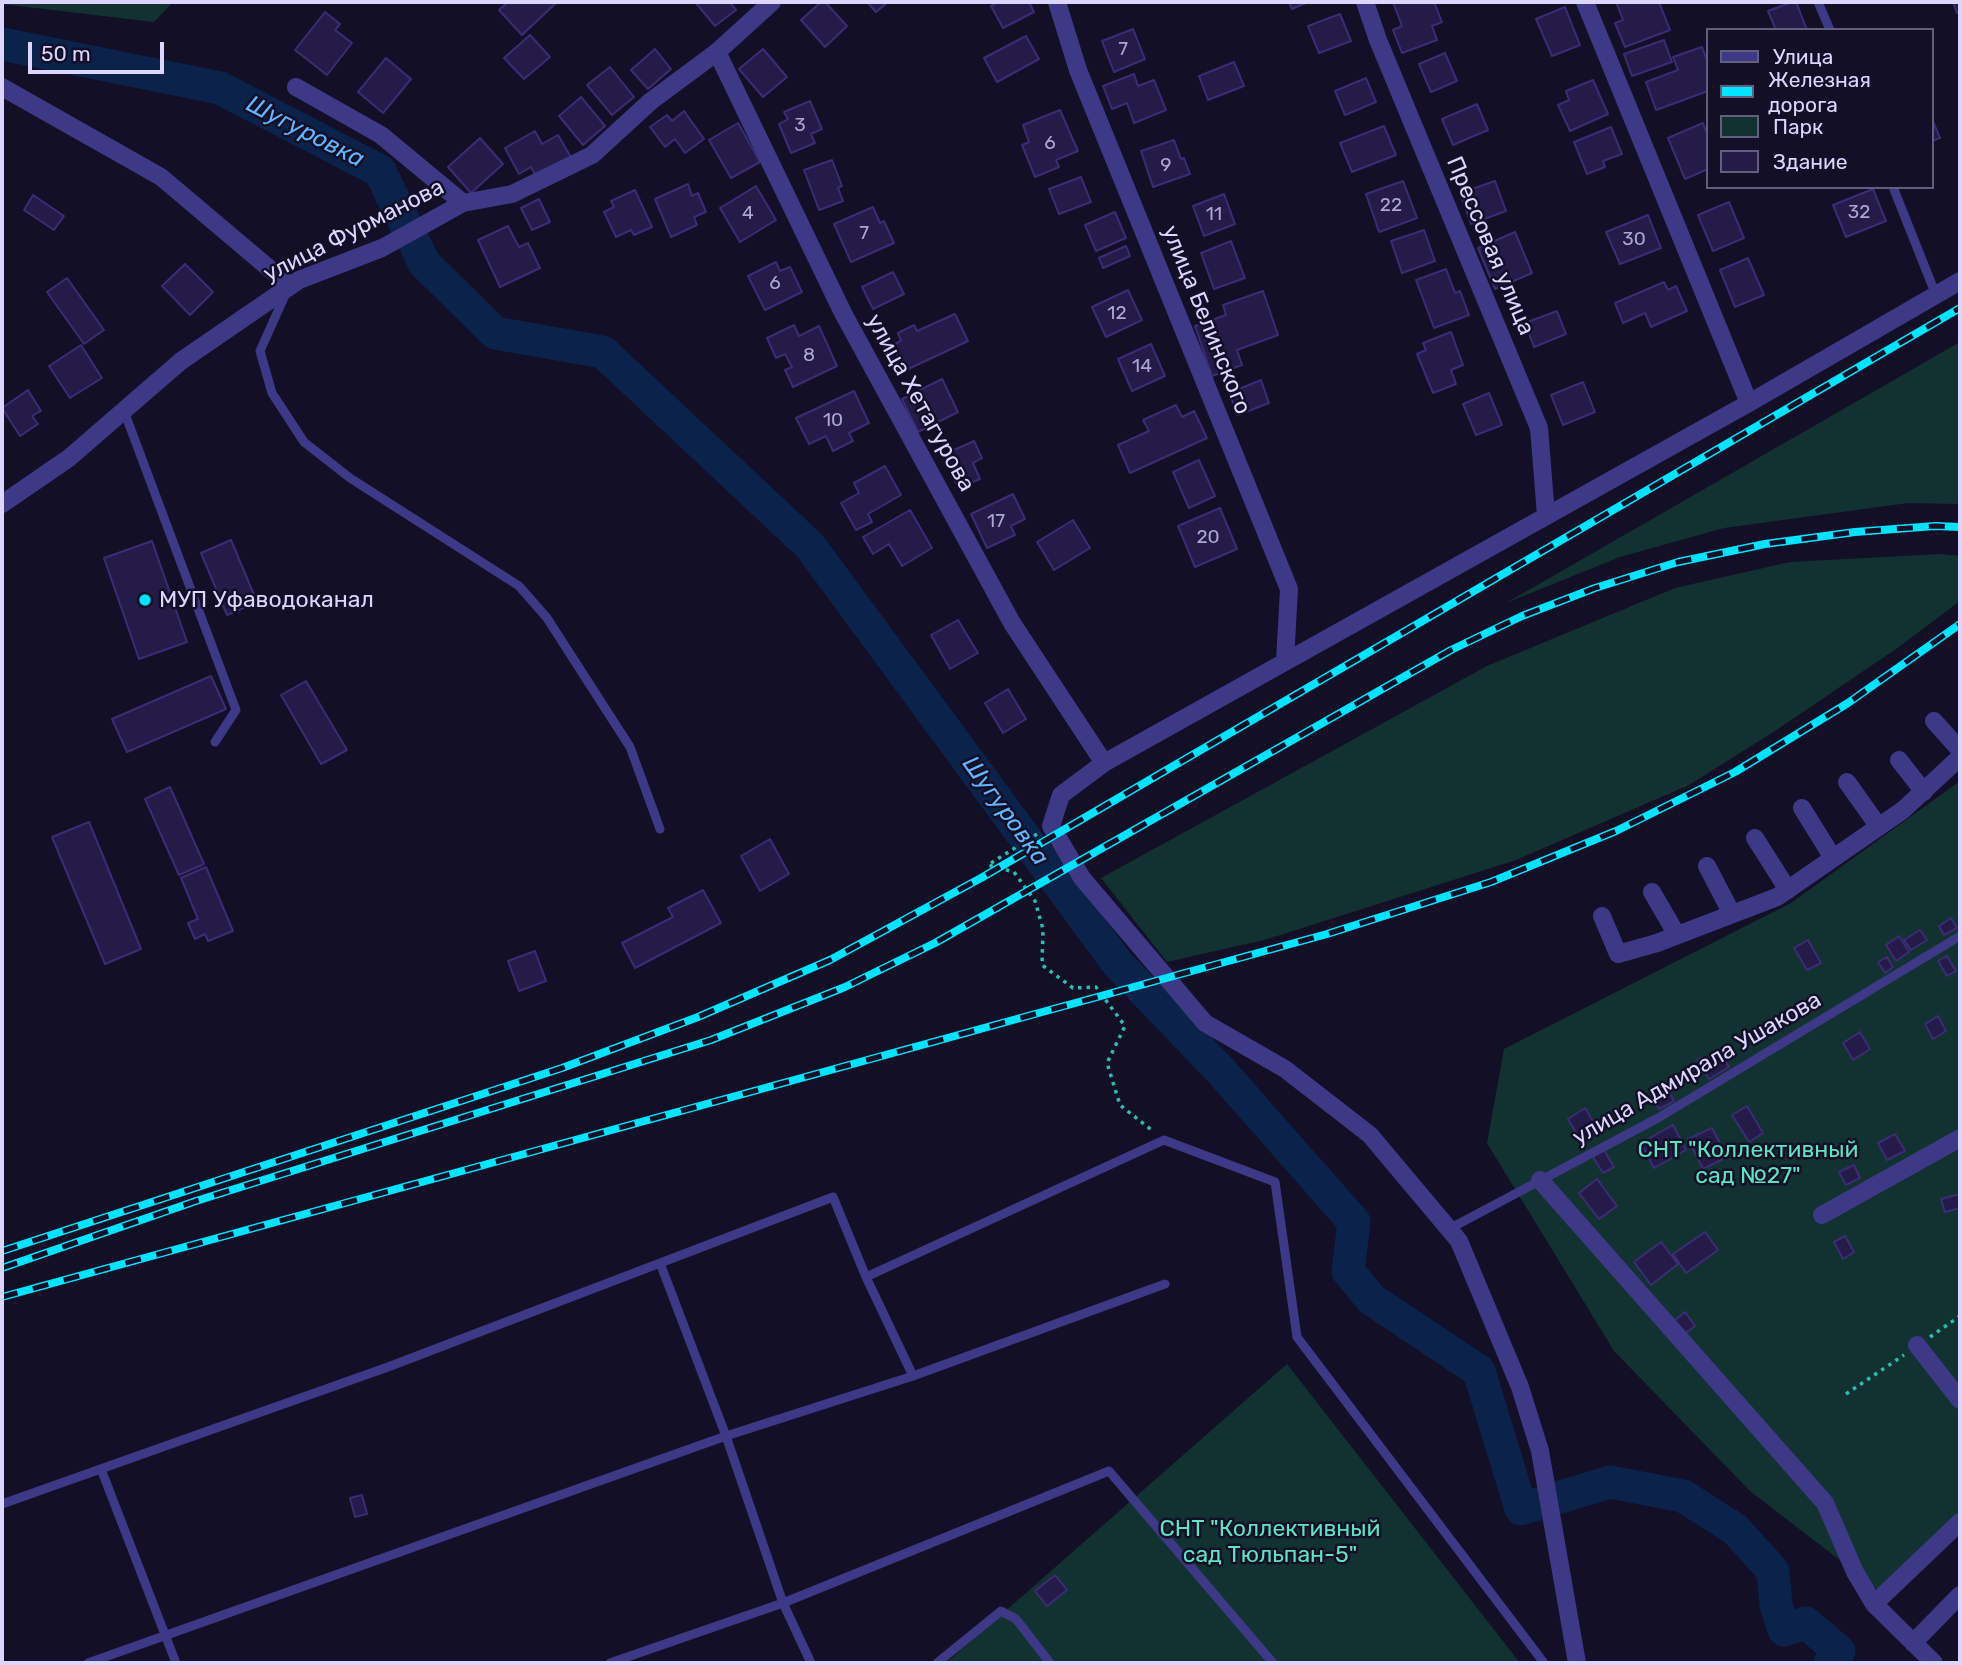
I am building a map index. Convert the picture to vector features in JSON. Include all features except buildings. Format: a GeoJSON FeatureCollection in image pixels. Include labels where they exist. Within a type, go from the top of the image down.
{"type":"FeatureCollection","features":[{"type":"Feature","properties":{"kind":"street","name":"улица Фурманова"},"geometry":{"type":"LineString","coordinates":[[2,504],[69,458],[181,361],[290,286],[382,248],[463,203],[512,194],[592,155],[651,101],[718,52],[772,2]]}},
{"type":"Feature","properties":{"kind":"street","name":"улица Белинского"},"geometry":{"type":"LineString","coordinates":[[1056,2],[1078,70],[1289,589],[1285,661]]}},
{"type":"Feature","properties":{"kind":"street","name":"Прессовая улица"},"geometry":{"type":"LineString","coordinates":[[1365,2],[1378,40],[1539,428],[1545,516]]}},
{"type":"Feature","properties":{"kind":"street"},"geometry":{"type":"LineString","coordinates":[[1585,2],[1749,403]]}},
{"type":"Feature","properties":{"kind":"street","name":"улица Хетагурова"},"geometry":{"type":"LineString","coordinates":[[718,52],[849,325],[1012,623],[1104,763]]}},
{"type":"Feature","properties":{"kind":"street"},"geometry":{"type":"LineString","coordinates":[[2,87],[161,177],[290,286]]}},
{"type":"Feature","properties":{"kind":"street"},"geometry":{"type":"LineString","coordinates":[[296,87],[382,135],[463,203]]}},
{"type":"Feature","properties":{"kind":"street"},"geometry":{"type":"LineString","coordinates":[[1577,1663],[1540,1451],[1520,1387],[1459,1241],[1370,1135],[1285,1069],[1205,1023],[1082,878],[1051,826],[1061,795],[1104,763],[1749,403],[1960,281]]}},
{"type":"Feature","properties":{"kind":"street"},"geometry":{"type":"LineString","coordinates":[[1934,721],[1960,750]]}},
{"type":"Feature","properties":{"kind":"street"},"geometry":{"type":"LineString","coordinates":[[1602,916],[1618,954],[1777,897],[1903,810],[1960,757]]}},
{"type":"Feature","properties":{"kind":"street"},"geometry":{"type":"LineString","coordinates":[[1899,760],[1924,792]]}},
{"type":"Feature","properties":{"kind":"street"},"geometry":{"type":"LineString","coordinates":[[1847,782],[1879,827]]}},
{"type":"Feature","properties":{"kind":"street"},"geometry":{"type":"LineString","coordinates":[[1802,808],[1833,858]]}},
{"type":"Feature","properties":{"kind":"street"},"geometry":{"type":"LineString","coordinates":[[1755,838],[1788,890]]}},
{"type":"Feature","properties":{"kind":"street"},"geometry":{"type":"LineString","coordinates":[[1707,866],[1732,914]]}},
{"type":"Feature","properties":{"kind":"street"},"geometry":{"type":"LineString","coordinates":[[1652,891],[1677,935]]}},
{"type":"Feature","properties":{"kind":"street"},"geometry":{"type":"LineString","coordinates":[[1822,1215],[1960,1138]]}},
{"type":"Feature","properties":{"kind":"street"},"geometry":{"type":"LineString","coordinates":[[1540,1180],[1825,1503],[1854,1572],[1874,1604],[1934,1663]]}},
{"type":"Feature","properties":{"kind":"street"},"geometry":{"type":"LineString","coordinates":[[1917,1345],[1960,1400]]}},
{"type":"Feature","properties":{"kind":"street"},"geometry":{"type":"LineString","coordinates":[[1874,1604],[1960,1522]]}},
{"type":"Feature","properties":{"kind":"street"},"geometry":{"type":"LineString","coordinates":[[1913,1643],[1960,1595]]}},
{"type":"Feature","properties":{"kind":"lane"},"geometry":{"type":"LineString","coordinates":[[1818,2],[1829,28]]}},
{"type":"Feature","properties":{"kind":"lane"},"geometry":{"type":"LineString","coordinates":[[1894,189],[1936,295]]}},
{"type":"Feature","properties":{"kind":"lane"},"geometry":{"type":"LineString","coordinates":[[290,286],[260,351],[272,393],[304,442],[350,478],[519,586],[547,618],[629,747],[660,829]]}},
{"type":"Feature","properties":{"kind":"lane"},"geometry":{"type":"LineString","coordinates":[[124,411],[236,710],[215,742]]}},
{"type":"Feature","properties":{"kind":"lane","name":"улица Адмирала Ушакова"},"geometry":{"type":"LineString","coordinates":[[1449,1229],[1658,1118],[1960,936]]}},
{"type":"Feature","properties":{"kind":"lane"},"geometry":{"type":"LineString","coordinates":[[866,1278],[1164,1140],[1275,1182],[1297,1337],[1544,1663]]}},
{"type":"Feature","properties":{"kind":"lane"},"geometry":{"type":"LineString","coordinates":[[2,1504],[388,1367],[833,1197],[866,1278],[913,1376]]}},
{"type":"Feature","properties":{"kind":"lane"},"geometry":{"type":"LineString","coordinates":[[660,1263],[726,1436],[783,1603],[811,1663]]}},
{"type":"Feature","properties":{"kind":"lane"},"geometry":{"type":"LineString","coordinates":[[88,1663],[726,1436],[913,1376],[1165,1284]]}},
{"type":"Feature","properties":{"kind":"lane"},"geometry":{"type":"LineString","coordinates":[[101,1469],[176,1663]]}},
{"type":"Feature","properties":{"kind":"lane"},"geometry":{"type":"LineString","coordinates":[[610,1663],[783,1603],[1109,1471],[1273,1663]]}},
{"type":"Feature","properties":{"kind":"lane"},"geometry":{"type":"LineString","coordinates":[[937,1663],[1001,1611],[1016,1619],[1050,1663]]}},
{"type":"Feature","properties":{"kind":"path"},"geometry":{"type":"LineString","coordinates":[[1051,826],[988,865],[1014,872],[1035,901],[1043,929],[1042,965],[1073,988],[1096,987],[1125,1026],[1107,1063],[1120,1105],[1164,1140]]}},
{"type":"Feature","properties":{"kind":"green space"},"geometry":{"type":"Polygon","coordinates":[[[2,2],[173,2],[154,22],[2,2]]]}},
{"type":"Feature","properties":{"kind":"green space"},"geometry":{"type":"Polygon","coordinates":[[[1960,342],[1960,504],[1908,503],[1724,528],[1620,557],[1506,603],[1960,342]]]}},
{"type":"Feature","properties":{"kind":"green space"},"geometry":{"type":"Polygon","coordinates":[[[1940,554],[1960,556],[1960,601],[1896,649],[1689,785],[1516,860],[1268,939],[1167,962],[1101,878],[1487,666],[1675,588],[1790,562],[1940,554]]]}},
{"type":"Feature","properties":{"kind":"green space","name":"СНТ \"Коллективный сад №27\""},"geometry":{"type":"Polygon","coordinates":[[[1960,781],[1960,1523],[1885,1595],[1750,1491],[1614,1351],[1487,1143],[1504,1049],[1791,903],[1960,781]]]}},
{"type":"Feature","properties":{"kind":"green space","name":"СНТ \"Коллективный сад Тюльпан-5\""},"geometry":{"type":"Polygon","coordinates":[[[1287,1364],[1520,1663],[946,1663],[1287,1364]]]}},
{"type":"Feature","properties":{"kind":"waterway","name":"Шугуровка"},"geometry":{"type":"LineString","coordinates":[[2,44],[220,88],[380,171],[424,263],[495,333],[603,352],[810,546],[1118,964],[1220,1070],[1354,1222],[1348,1271],[1371,1299],[1479,1371],[1521,1509],[1610,1482],[1683,1496],[1735,1529],[1773,1571],[1776,1606],[1784,1630],[1806,1623],[1839,1651],[1830,1663]]}},
{"type":"Feature","properties":{"kind":"railway"},"geometry":{"type":"LineString","coordinates":[[2,1251],[562,1068],[698,1017],[830,960],[981,878],[1960,308]]}},
{"type":"Feature","properties":{"kind":"railway"},"geometry":{"type":"LineString","coordinates":[[2,1268],[196,1201],[711,1040],[845,987],[935,943],[1451,650],[1522,616],[1595,588],[1678,562],[1765,544],[1855,532],[1935,526],[1960,527]]}},
{"type":"Feature","properties":{"kind":"railway"},"geometry":{"type":"LineString","coordinates":[[2,1297],[1327,934],[1491,882],[1616,831],[1735,772],[1848,703],[1960,624]]}},
{"type":"Feature","properties":{"kind":"place","name":"МУП Уфаводоканал"},"geometry":{"type":"Point","coordinates":[145,600]}}]}
